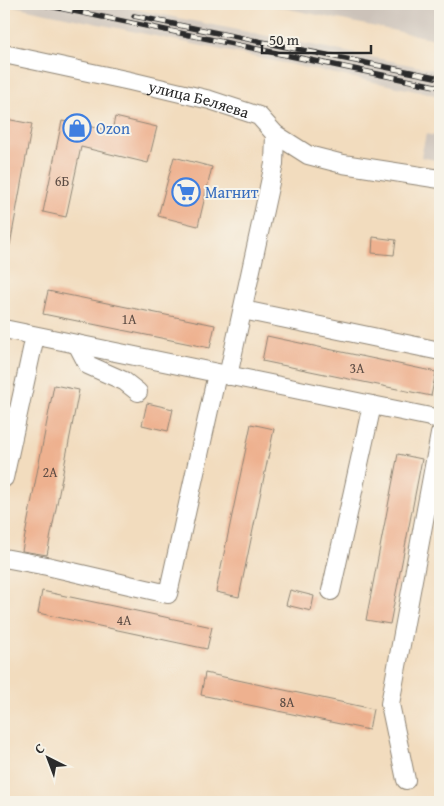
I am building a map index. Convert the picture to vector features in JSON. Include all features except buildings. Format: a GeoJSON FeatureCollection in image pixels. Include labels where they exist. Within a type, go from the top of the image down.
{"type":"FeatureCollection","features":[{"type":"Feature","properties":{"kind":"street","name":"улица Беляева"},"geometry":{"type":"LineString","coordinates":[[4,54],[210,100],[259,116],[275,134],[308,155],[343,164],[440,179]]}},
{"type":"Feature","properties":{"kind":"street"},"geometry":{"type":"LineString","coordinates":[[4,558],[168,594],[222,375],[243,310],[276,187],[274,164],[275,134]]}},
{"type":"Feature","properties":{"kind":"street"},"geometry":{"type":"LineString","coordinates":[[243,310],[440,351]]}},
{"type":"Feature","properties":{"kind":"street"},"geometry":{"type":"LineString","coordinates":[[4,329],[440,419]]}},
{"type":"Feature","properties":{"kind":"street"},"geometry":{"type":"LineString","coordinates":[[4,478],[35,336]]}},
{"type":"Feature","properties":{"kind":"street"},"geometry":{"type":"LineString","coordinates":[[77,344],[88,365],[124,381],[138,392]]}},
{"type":"Feature","properties":{"kind":"street"},"geometry":{"type":"LineString","coordinates":[[330,591],[372,405]]}},
{"type":"Feature","properties":{"kind":"street"},"geometry":{"type":"LineString","coordinates":[[406,780],[390,704],[440,434]]}},
{"type":"Feature","properties":{"kind":"shaded area"},"geometry":{"type":"Polygon","coordinates":[[[4,4],[109,4],[440,71],[440,96],[4,4]]]}},
{"type":"Feature","properties":{"kind":"shaded area"},"geometry":{"type":"Polygon","coordinates":[[[264,4],[440,4],[440,40],[264,4]]]}},
{"type":"Feature","properties":{"kind":"shaded area"},"geometry":{"type":"Polygon","coordinates":[[[426,134],[440,137],[440,161],[421,157],[426,134]]]}},
{"type":"Feature","properties":{"kind":"railway"},"geometry":{"type":"LineString","coordinates":[[40,4],[440,87]]}},
{"type":"Feature","properties":{"kind":"railway"},"geometry":{"type":"LineString","coordinates":[[134,16],[440,78]]}},
{"type":"Feature","properties":{"kind":"place","name":"Ozon"},"geometry":{"type":"Point","coordinates":[77,128]}},
{"type":"Feature","properties":{"kind":"place","name":"Магнит"},"geometry":{"type":"Point","coordinates":[186,192]}}]}
